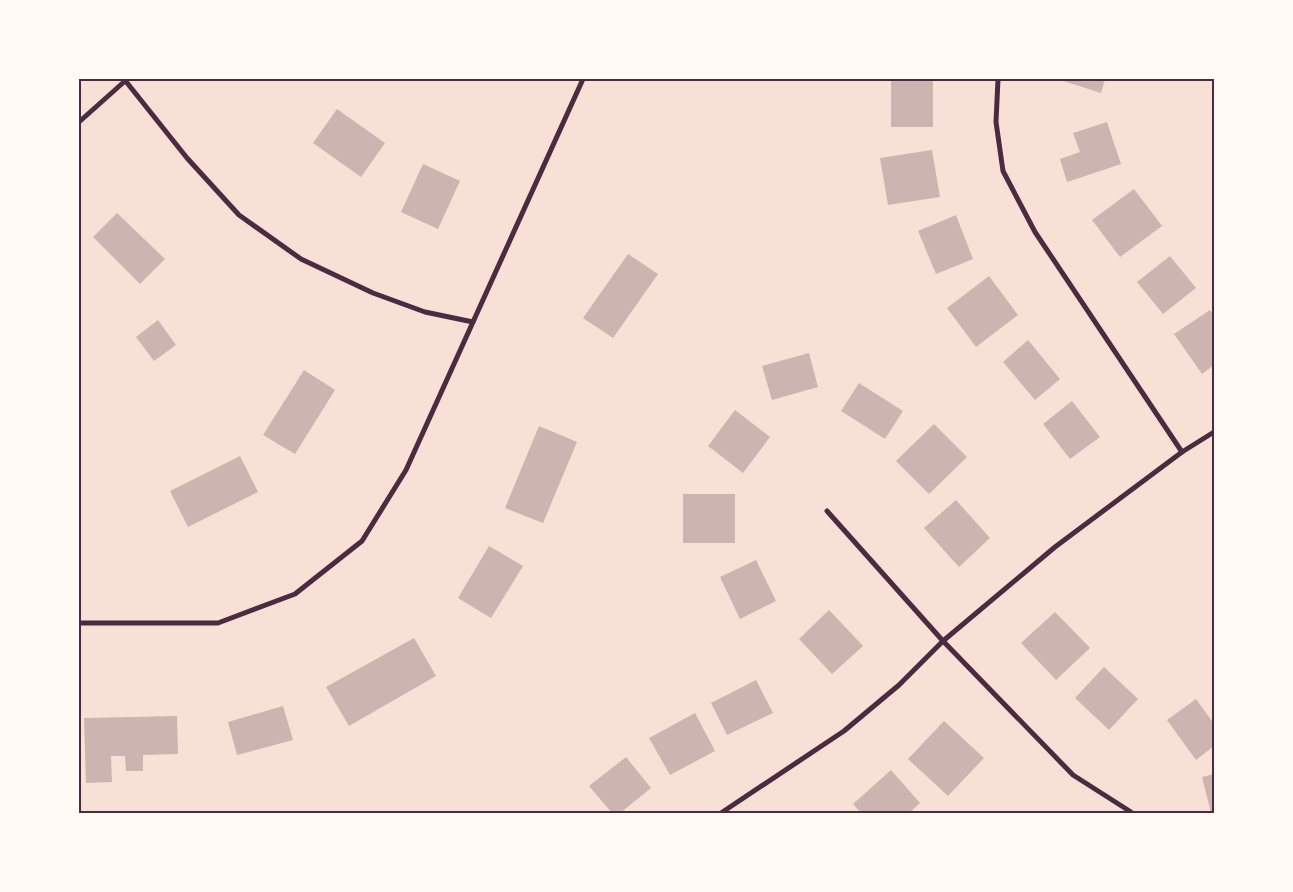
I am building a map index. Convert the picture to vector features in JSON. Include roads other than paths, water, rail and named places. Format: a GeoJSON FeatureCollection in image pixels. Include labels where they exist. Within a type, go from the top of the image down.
{"type":"FeatureCollection","features":[{"type":"Feature","properties":{"kind":"street"},"geometry":{"type":"LineString","coordinates":[[79,623],[218,623],[295,594],[362,542],[406,470],[583,79]]}},
{"type":"Feature","properties":{"kind":"street"},"geometry":{"type":"LineString","coordinates":[[998,79],[996,122],[1003,171],[1035,232],[1182,452]]}},
{"type":"Feature","properties":{"kind":"street"},"geometry":{"type":"LineString","coordinates":[[79,122],[124,80],[187,158],[239,215],[301,259],[373,293],[425,312],[473,322]]}},
{"type":"Feature","properties":{"kind":"street"},"geometry":{"type":"LineString","coordinates":[[722,813],[844,731],[899,685],[943,641],[1055,547],[1182,452],[1214,432]]}},
{"type":"Feature","properties":{"kind":"street"},"geometry":{"type":"LineString","coordinates":[[827,511],[943,641],[1074,775],[1132,812]]}}]}
